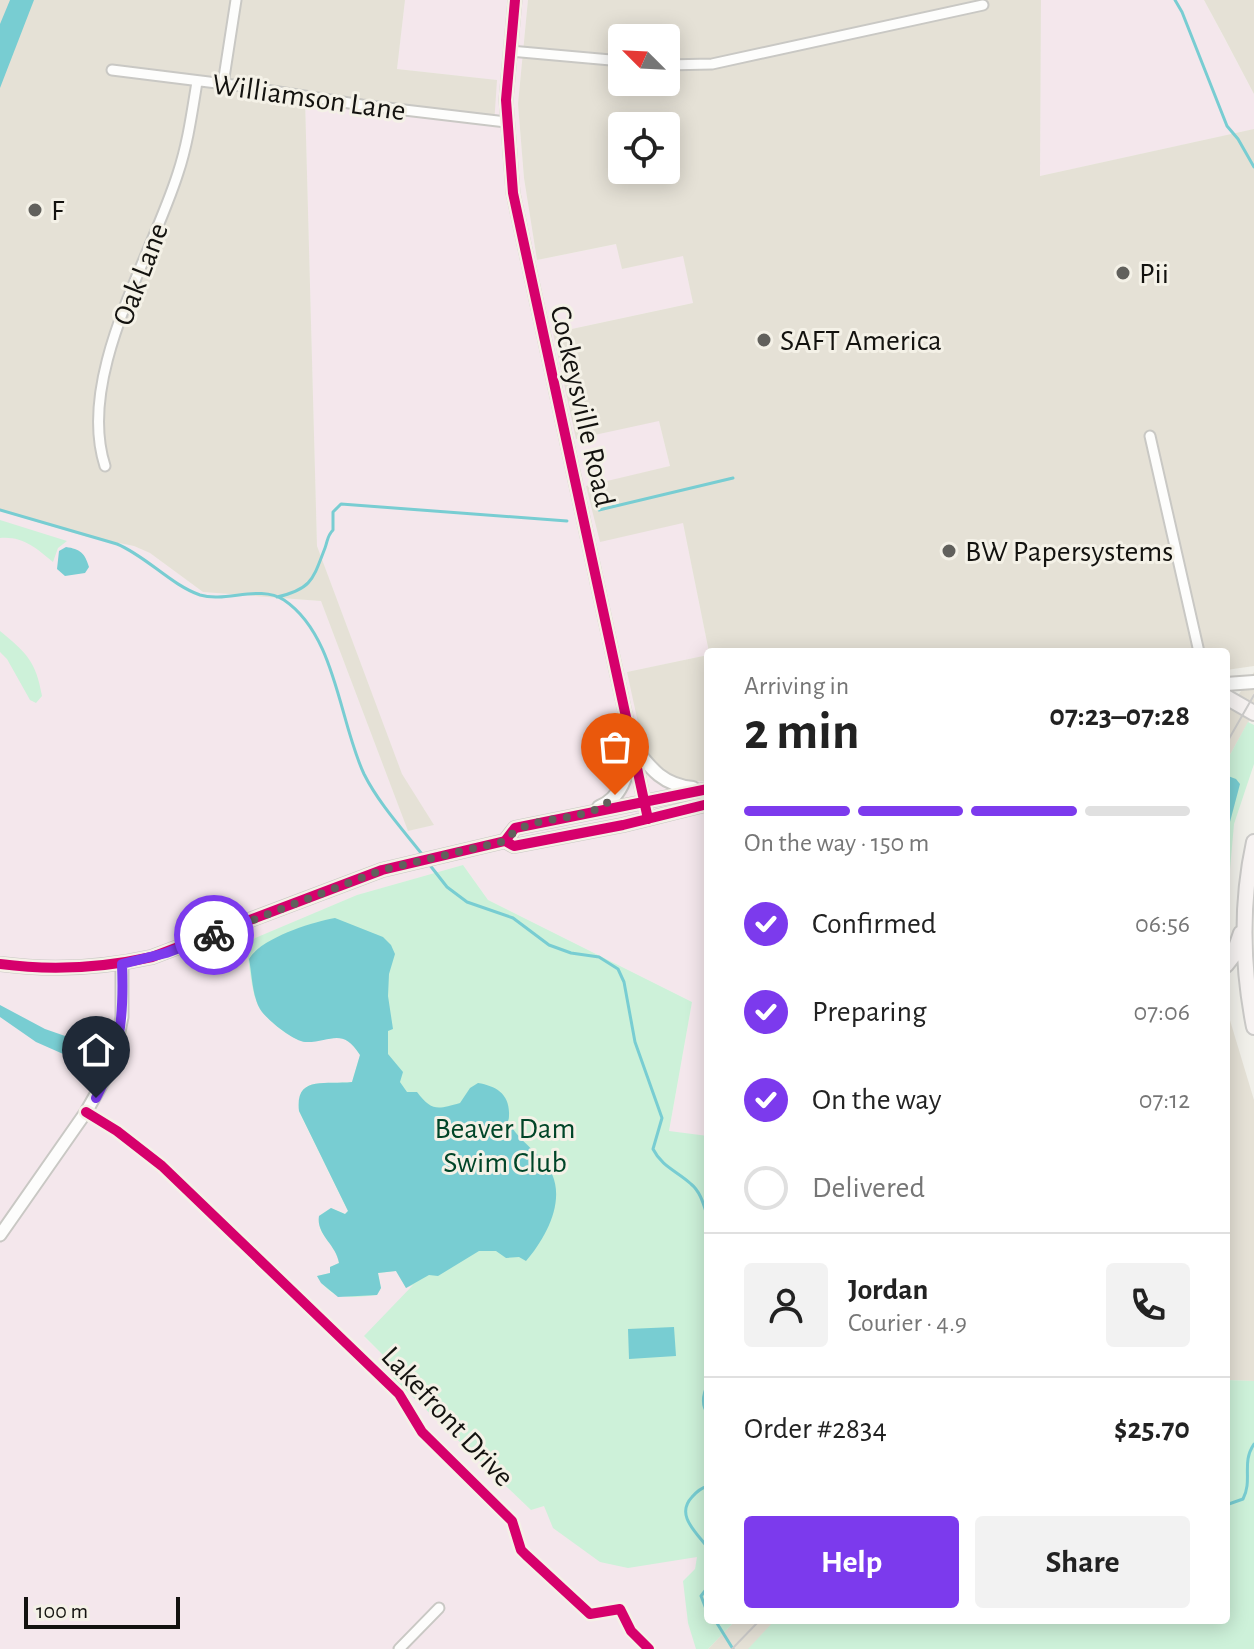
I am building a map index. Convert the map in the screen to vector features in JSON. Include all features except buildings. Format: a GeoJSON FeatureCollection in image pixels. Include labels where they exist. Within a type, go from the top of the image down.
{"type":"FeatureCollection","features":[{"type":"Feature","properties":{"kind":"main road"},"geometry":{"type":"LineString","coordinates":[[1230,684],[1254,682]]}},
{"type":"Feature","properties":{"kind":"main road"},"geometry":{"type":"LineString","coordinates":[[1230,699],[1254,713]]}},
{"type":"Feature","properties":{"kind":"main road"},"geometry":{"type":"LineString","coordinates":[[634,747],[650,768],[667,782],[704,789]]}},
{"type":"Feature","properties":{"kind":"main road"},"geometry":{"type":"LineString","coordinates":[[579,814],[608,803],[625,779],[634,747]]}},
{"type":"Feature","properties":{"kind":"main road"},"geometry":{"type":"LineString","coordinates":[[0,964],[50,968],[122,964],[183,947],[349,881],[403,863],[505,841],[515,828],[704,790]]}},
{"type":"Feature","properties":{"kind":"main road"},"geometry":{"type":"LineString","coordinates":[[505,841],[514,846],[704,805]]}},
{"type":"Feature","properties":{"kind":"main road"},"geometry":{"type":"LineString","coordinates":[[1254,842],[1244,925],[1247,986],[1254,1027]]}},
{"type":"Feature","properties":{"kind":"main road"},"geometry":{"type":"LineString","coordinates":[[1230,960],[1244,925]]}},
{"type":"Feature","properties":{"kind":"street"},"geometry":{"type":"LineString","coordinates":[[223,84],[236,0]]}},
{"type":"Feature","properties":{"kind":"street","name":"Cockeysville Road"},"geometry":{"type":"LineString","coordinates":[[515,0],[506,122],[513,193],[648,819]]}},
{"type":"Feature","properties":{"kind":"street"},"geometry":{"type":"LineString","coordinates":[[680,65],[712,64],[983,5]]}},
{"type":"Feature","properties":{"kind":"street"},"geometry":{"type":"LineString","coordinates":[[510,51],[608,60]]}},
{"type":"Feature","properties":{"kind":"street","name":"Williamson Lane"},"geometry":{"type":"LineString","coordinates":[[112,70],[506,122]]}},
{"type":"Feature","properties":{"kind":"street","name":"Oak Lane"},"geometry":{"type":"LineString","coordinates":[[105,466],[96,431],[106,361],[179,171],[197,82]]}},
{"type":"Feature","properties":{"kind":"street"},"geometry":{"type":"LineString","coordinates":[[1150,436],[1198,648]]}},
{"type":"Feature","properties":{"kind":"street"},"geometry":{"type":"LineString","coordinates":[[0,1235],[105,1082],[117,1050],[122,1017],[122,964]]}},
{"type":"Feature","properties":{"kind":"street","name":"Lakefront Drive"},"geometry":{"type":"LineString","coordinates":[[86,1112],[117,1131],[162,1166],[399,1394],[422,1432],[512,1521],[521,1550],[526,1555],[590,1614],[620,1609],[631,1631],[649,1649]]}},
{"type":"Feature","properties":{"kind":"street"},"geometry":{"type":"LineString","coordinates":[[399,1649],[439,1608]]}},
{"type":"Feature","properties":{"kind":"shaded area"},"geometry":{"type":"Polygon","coordinates":[[[0,0],[405,0],[397,69],[497,80],[494,125],[305,99],[317,546],[402,774],[434,825],[408,831],[321,601],[203,592],[150,553],[134,546],[88,537],[0,511],[0,0]]]}},
{"type":"Feature","properties":{"kind":"shaded area"},"geometry":{"type":"Polygon","coordinates":[[[405,0],[528,0],[518,104],[524,178],[537,260],[617,244],[622,269],[683,255],[693,303],[553,333],[659,421],[670,466],[587,487],[592,506],[683,523],[708,648],[704,648],[704,656],[627,672],[704,783],[704,1136],[669,1132],[692,1002],[488,900],[463,865],[357,895],[246,942],[259,1008],[270,1020],[282,1031],[303,1042],[342,1037],[351,1042],[360,1055],[352,1082],[308,1085],[299,1112],[348,1212],[338,1210],[319,1230],[337,1251],[339,1263],[321,1283],[332,1294],[381,1288],[378,1273],[396,1271],[416,1284],[364,1337],[399,1370],[393,1378],[531,1510],[544,1506],[698,1557],[695,1569],[696,1649],[0,1649],[0,511],[88,537],[134,546],[150,553],[203,592],[321,601],[408,831],[434,825],[402,775],[317,546],[305,99],[496,80],[397,69],[405,0]]]}},
{"type":"Feature","properties":{"kind":"shaded area"},"geometry":{"type":"Polygon","coordinates":[[[528,0],[1041,0],[1040,176],[1254,129],[1254,666],[1230,669],[1230,648],[708,648],[683,523],[600,542],[586,486],[670,466],[659,421],[576,439],[553,333],[693,303],[683,256],[622,269],[616,244],[537,260],[524,178],[518,104],[528,0]]]}},
{"type":"Feature","properties":{"kind":"shaded area"},"geometry":{"type":"Polygon","coordinates":[[[1041,0],[1204,0],[1254,94],[1254,129],[1040,176],[1041,0]]]}},
{"type":"Feature","properties":{"kind":"shaded area"},"geometry":{"type":"Polygon","coordinates":[[[1204,0],[1254,0],[1254,94],[1224,37],[1204,0]]]}},
{"type":"Feature","properties":{"kind":"shaded area"},"geometry":{"type":"Polygon","coordinates":[[[704,656],[704,781],[683,782],[664,775],[649,760],[643,746],[627,672],[704,656]]]}},
{"type":"Feature","properties":{"kind":"shaded area"},"geometry":{"type":"Polygon","coordinates":[[[1254,672],[1254,712],[1230,755],[1230,707],[1254,672]]]}},
{"type":"Feature","properties":{"kind":"shaded area"},"geometry":{"type":"Polygon","coordinates":[[[1230,1020],[1254,1100],[1254,1381],[1230,1380],[1230,1020]]]}},
{"type":"Feature","properties":{"kind":"shaded area"},"geometry":{"type":"Polygon","coordinates":[[[732,1624],[776,1624],[753,1649],[708,1649],[732,1624]]]}},
{"type":"Feature","properties":{"kind":"green space"},"geometry":{"type":"Polygon","coordinates":[[[0,520],[67,541],[58,548],[53,562],[22,541],[0,538],[0,520]]]}},
{"type":"Feature","properties":{"kind":"green space"},"geometry":{"type":"Polygon","coordinates":[[[0,631],[24,652],[33,666],[42,696],[36,703],[30,700],[0,652],[0,631]]]}},
{"type":"Feature","properties":{"kind":"green space"},"geometry":{"type":"Polygon","coordinates":[[[1248,722],[1254,725],[1254,764],[1234,824],[1230,869],[1230,755],[1248,722]]]}},
{"type":"Feature","properties":{"kind":"green space","name":"Beaver Dam Swim Club"},"geometry":{"type":"Polygon","coordinates":[[[463,865],[488,900],[692,1002],[669,1131],[704,1135],[704,1624],[732,1624],[708,1649],[696,1649],[688,1623],[683,1581],[695,1569],[697,1557],[628,1568],[600,1562],[553,1528],[544,1506],[531,1510],[393,1378],[398,1370],[364,1336],[413,1285],[406,1288],[396,1271],[378,1273],[381,1288],[377,1295],[351,1297],[329,1290],[317,1276],[330,1273],[330,1267],[339,1263],[320,1229],[319,1216],[331,1208],[345,1214],[348,1211],[299,1111],[299,1100],[302,1092],[314,1084],[352,1082],[360,1055],[348,1041],[336,1038],[300,1040],[268,1019],[254,995],[246,942],[357,895],[463,865]]]}},
{"type":"Feature","properties":{"kind":"green space"},"geometry":{"type":"Polygon","coordinates":[[[1230,1380],[1254,1381],[1254,1649],[748,1649],[771,1624],[1230,1624],[1230,1380]]]}},
{"type":"Feature","properties":{"kind":"water"},"geometry":{"type":"Polygon","coordinates":[[[10,0],[34,0],[0,88],[0,24],[10,0]]]}},
{"type":"Feature","properties":{"kind":"water"},"geometry":{"type":"Polygon","coordinates":[[[66,547],[84,555],[89,567],[85,573],[65,576],[57,569],[59,551],[66,547]]]}},
{"type":"Feature","properties":{"kind":"water"},"geometry":{"type":"Polygon","coordinates":[[[1230,777],[1240,784],[1230,822],[1230,777]]]}},
{"type":"Feature","properties":{"kind":"water"},"geometry":{"type":"Polygon","coordinates":[[[335,918],[383,937],[395,954],[389,974],[388,996],[393,1029],[388,1031],[388,1054],[403,1072],[400,1082],[407,1092],[417,1092],[431,1106],[441,1107],[460,1103],[470,1088],[478,1083],[491,1086],[501,1092],[507,1102],[511,1126],[552,1174],[556,1197],[551,1220],[526,1261],[519,1257],[506,1258],[496,1251],[479,1251],[438,1276],[429,1275],[406,1288],[396,1271],[378,1273],[381,1288],[377,1295],[338,1297],[317,1276],[330,1273],[330,1267],[339,1263],[320,1229],[319,1216],[331,1208],[345,1214],[348,1211],[299,1111],[299,1100],[302,1092],[314,1084],[352,1082],[360,1055],[341,1038],[305,1042],[274,1024],[257,1003],[249,959],[255,951],[275,938],[335,918]]]}},
{"type":"Feature","properties":{"kind":"water"},"geometry":{"type":"Polygon","coordinates":[[[0,1005],[45,1029],[68,1037],[76,1048],[75,1055],[70,1057],[36,1042],[0,1017],[0,1005]]]}},
{"type":"Feature","properties":{"kind":"water"},"geometry":{"type":"Polygon","coordinates":[[[674,1327],[676,1356],[629,1359],[628,1329],[674,1327]]]}},
{"type":"Feature","properties":{"kind":"waterway"},"geometry":{"type":"LineString","coordinates":[[1175,0],[1227,126],[1254,167]]}},
{"type":"Feature","properties":{"kind":"waterway"},"geometry":{"type":"LineString","coordinates":[[599,510],[733,478]]}},
{"type":"Feature","properties":{"kind":"waterway"},"geometry":{"type":"LineString","coordinates":[[277,597],[298,590],[310,581],[333,530],[333,512],[341,504],[567,521]]}},
{"type":"Feature","properties":{"kind":"waterway"},"geometry":{"type":"LineString","coordinates":[[0,510],[117,544],[200,595],[221,597],[254,593],[284,600],[301,615],[326,656],[356,753],[370,785],[425,858]]}},
{"type":"Feature","properties":{"kind":"waterway"},"geometry":{"type":"LineString","coordinates":[[429,864],[447,887],[467,902],[513,918],[549,945],[571,953],[599,957],[618,969],[624,982],[635,1042],[662,1118],[653,1149],[665,1165],[694,1187],[704,1206]]}},
{"type":"Feature","properties":{"kind":"waterway"},"geometry":{"type":"LineString","coordinates":[[704,1399],[704,1407]]}},
{"type":"Feature","properties":{"kind":"waterway"},"geometry":{"type":"LineString","coordinates":[[1230,1504],[1243,1499],[1246,1492],[1248,1458],[1254,1444]]}},
{"type":"Feature","properties":{"kind":"waterway"},"geometry":{"type":"LineString","coordinates":[[704,1488],[694,1495],[686,1510],[689,1523],[704,1543]]}},
{"type":"Feature","properties":{"kind":"waterway"},"geometry":{"type":"LineString","coordinates":[[704,1592],[701,1596],[704,1604]]}},
{"type":"Feature","properties":{"kind":"waterway"},"geometry":{"type":"LineString","coordinates":[[717,1624],[733,1649]]}},
{"type":"Feature","properties":{"kind":"tram line"},"geometry":{"type":"LineString","coordinates":[[1230,737],[1254,695]]}},
{"type":"Feature","properties":{"kind":"tram line"},"geometry":{"type":"LineString","coordinates":[[732,1649],[756,1624]]}},
{"type":"Feature","properties":{"kind":"cycle path"},"geometry":{"type":"LineString","coordinates":[[515,0],[506,100],[513,193],[648,819]]}},
{"type":"Feature","properties":{"kind":"cycle path"},"geometry":{"type":"LineString","coordinates":[[0,964],[77,967],[152,957],[382,870],[505,841],[515,828],[704,790]]}},
{"type":"Feature","properties":{"kind":"cycle path"},"geometry":{"type":"LineString","coordinates":[[505,841],[514,846],[623,825],[704,805]]}},
{"type":"Feature","properties":{"kind":"cycle path"},"geometry":{"type":"LineString","coordinates":[[86,1112],[117,1131],[162,1166],[399,1394],[422,1432],[512,1521],[521,1550],[526,1555],[590,1614],[620,1609],[631,1631],[649,1649]]}},
{"type":"Feature","properties":{"kind":"way so far"},"geometry":{"type":"LineString","coordinates":[[214,935],[403,863],[505,841],[515,828],[579,814],[608,803],[615,795]]}},
{"type":"Feature","properties":{"kind":"place","name":"F"},"geometry":{"type":"Point","coordinates":[35,210]}},
{"type":"Feature","properties":{"kind":"place","name":"Pii"},"geometry":{"type":"Point","coordinates":[1123,273]}},
{"type":"Feature","properties":{"kind":"place","name":"SAFT America"},"geometry":{"type":"Point","coordinates":[764,340]}},
{"type":"Feature","properties":{"kind":"place","name":"BW Papersystems"},"geometry":{"type":"Point","coordinates":[949,551]}},
{"type":"Feature","properties":{"kind":"route"},"geometry":{"type":"LineString","coordinates":[[96,1098],[117,1050],[122,1017],[122,964],[166,953],[214,935]]}}]}
